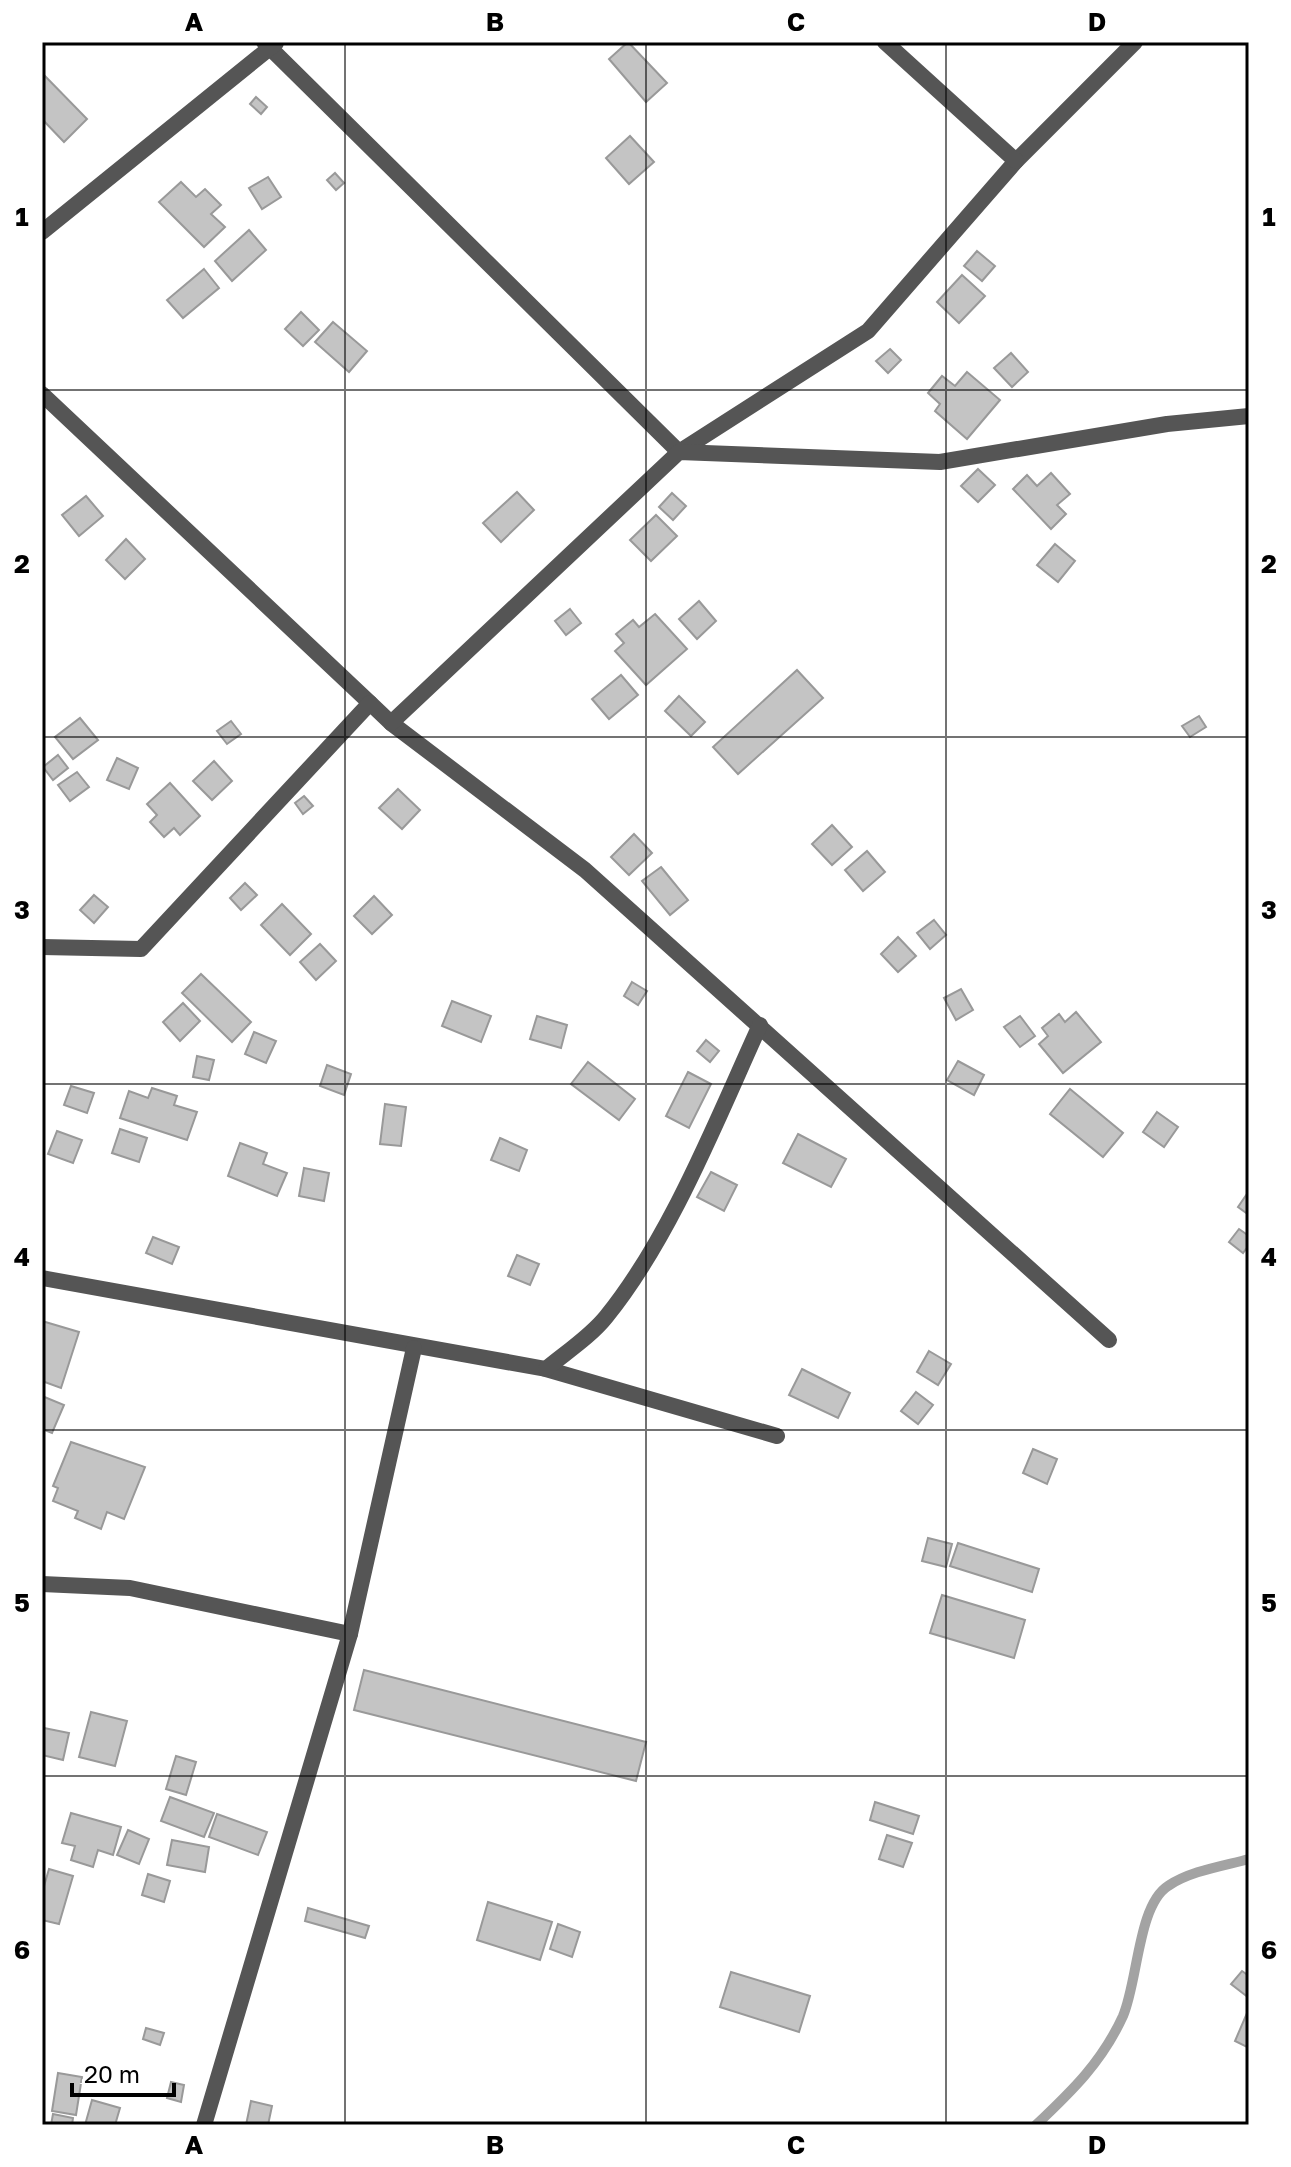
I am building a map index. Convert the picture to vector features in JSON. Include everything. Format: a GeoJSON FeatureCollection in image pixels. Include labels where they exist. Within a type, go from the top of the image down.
{"type":"FeatureCollection","features":[{"type":"Feature","properties":{"kind":"street"},"geometry":{"type":"LineString","coordinates":[[885,42],[1016,161]]}},
{"type":"Feature","properties":{"kind":"street"},"geometry":{"type":"LineString","coordinates":[[391,723],[679,452],[868,331],[1016,161],[1135,42]]}},
{"type":"Feature","properties":{"kind":"street"},"geometry":{"type":"LineString","coordinates":[[42,232],[270,44],[679,452],[940,462],[1167,424],[1249,416]]}},
{"type":"Feature","properties":{"kind":"street"},"geometry":{"type":"LineString","coordinates":[[42,394],[391,723],[585,870],[1109,1340]]}},
{"type":"Feature","properties":{"kind":"street"},"geometry":{"type":"LineString","coordinates":[[42,947],[141,949],[370,703]]}},
{"type":"Feature","properties":{"kind":"street"},"geometry":{"type":"LineString","coordinates":[[546,1369],[605,1318],[646,1257],[694,1169],[760,1025]]}},
{"type":"Feature","properties":{"kind":"street"},"geometry":{"type":"LineString","coordinates":[[42,1278],[414,1348],[546,1369],[777,1436]]}},
{"type":"Feature","properties":{"kind":"street"},"geometry":{"type":"LineString","coordinates":[[204,2125],[350,1634],[414,1348]]}},
{"type":"Feature","properties":{"kind":"street"},"geometry":{"type":"LineString","coordinates":[[42,1584],[130,1588],[350,1634]]}},
{"type":"Feature","properties":{"kind":"building"},"geometry":{"type":"Polygon","coordinates":[[[628,42],[667,83],[646,102],[609,59],[628,42]]]}},
{"type":"Feature","properties":{"kind":"building"},"geometry":{"type":"Polygon","coordinates":[[[42,73],[87,119],[64,142],[42,119],[42,73]]]}},
{"type":"Feature","properties":{"kind":"building"},"geometry":{"type":"Polygon","coordinates":[[[256,97],[267,107],[261,114],[250,104],[256,97]]]}},
{"type":"Feature","properties":{"kind":"building"},"geometry":{"type":"Polygon","coordinates":[[[630,136],[654,162],[629,184],[606,158],[630,136]]]}},
{"type":"Feature","properties":{"kind":"building"},"geometry":{"type":"Polygon","coordinates":[[[335,173],[344,183],[336,190],[327,180],[335,173]]]}},
{"type":"Feature","properties":{"kind":"building"},"geometry":{"type":"Polygon","coordinates":[[[268,177],[281,197],[262,209],[249,188],[268,177]]]}},
{"type":"Feature","properties":{"kind":"building"},"geometry":{"type":"Polygon","coordinates":[[[181,182],[196,197],[205,189],[221,205],[211,214],[225,227],[204,247],[159,202],[181,182]]]}},
{"type":"Feature","properties":{"kind":"building"},"geometry":{"type":"Polygon","coordinates":[[[249,230],[266,250],[232,281],[215,261],[249,230]]]}},
{"type":"Feature","properties":{"kind":"building"},"geometry":{"type":"Polygon","coordinates":[[[977,251],[995,266],[982,281],[964,266],[977,251]]]}},
{"type":"Feature","properties":{"kind":"building"},"geometry":{"type":"Polygon","coordinates":[[[204,269],[219,288],[183,318],[167,300],[204,269]]]}},
{"type":"Feature","properties":{"kind":"building"},"geometry":{"type":"Polygon","coordinates":[[[962,275],[985,296],[959,323],[937,302],[962,275]]]}},
{"type":"Feature","properties":{"kind":"building"},"geometry":{"type":"Polygon","coordinates":[[[301,312],[319,330],[303,346],[285,329],[301,312]]]}},
{"type":"Feature","properties":{"kind":"building"},"geometry":{"type":"Polygon","coordinates":[[[333,322],[367,351],[349,372],[315,342],[333,322]]]}},
{"type":"Feature","properties":{"kind":"building"},"geometry":{"type":"Polygon","coordinates":[[[890,349],[901,360],[888,373],[876,361],[890,349]]]}},
{"type":"Feature","properties":{"kind":"building"},"geometry":{"type":"Polygon","coordinates":[[[1011,353],[1028,372],[1012,387],[994,368],[1011,353]]]}},
{"type":"Feature","properties":{"kind":"building"},"geometry":{"type":"Polygon","coordinates":[[[967,372],[1000,400],[967,439],[935,411],[940,404],[928,393],[942,376],[955,386],[967,372]]]}},
{"type":"Feature","properties":{"kind":"building"},"geometry":{"type":"Polygon","coordinates":[[[978,469],[995,485],[978,502],[961,486],[978,469]]]}},
{"type":"Feature","properties":{"kind":"building"},"geometry":{"type":"Polygon","coordinates":[[[1051,473],[1070,494],[1057,505],[1066,514],[1051,529],[1013,489],[1027,475],[1037,486],[1051,473]]]}},
{"type":"Feature","properties":{"kind":"building"},"geometry":{"type":"Polygon","coordinates":[[[517,492],[534,510],[501,542],[483,523],[517,492]]]}},
{"type":"Feature","properties":{"kind":"building"},"geometry":{"type":"Polygon","coordinates":[[[672,493],[686,506],[673,520],[659,507],[672,493]]]}},
{"type":"Feature","properties":{"kind":"building"},"geometry":{"type":"Polygon","coordinates":[[[86,496],[103,516],[79,536],[62,515],[86,496]]]}},
{"type":"Feature","properties":{"kind":"building"},"geometry":{"type":"Polygon","coordinates":[[[656,515],[677,536],[651,561],[630,540],[656,515]]]}},
{"type":"Feature","properties":{"kind":"building"},"geometry":{"type":"Polygon","coordinates":[[[126,539],[145,559],[125,579],[106,560],[126,539]]]}},
{"type":"Feature","properties":{"kind":"building"},"geometry":{"type":"Polygon","coordinates":[[[1055,544],[1075,561],[1058,582],[1037,565],[1055,544]]]}},
{"type":"Feature","properties":{"kind":"building"},"geometry":{"type":"Polygon","coordinates":[[[699,601],[716,621],[697,639],[679,619],[699,601]]]}},
{"type":"Feature","properties":{"kind":"building"},"geometry":{"type":"Polygon","coordinates":[[[570,609],[581,623],[566,635],[555,621],[570,609]]]}},
{"type":"Feature","properties":{"kind":"building"},"geometry":{"type":"Polygon","coordinates":[[[655,614],[687,649],[646,685],[615,651],[624,643],[616,634],[633,620],[639,627],[655,614]]]}},
{"type":"Feature","properties":{"kind":"building"},"geometry":{"type":"Polygon","coordinates":[[[797,670],[823,698],[738,774],[713,747],[797,670]]]}},
{"type":"Feature","properties":{"kind":"building"},"geometry":{"type":"Polygon","coordinates":[[[621,675],[638,695],[609,719],[592,699],[621,675]]]}},
{"type":"Feature","properties":{"kind":"building"},"geometry":{"type":"Polygon","coordinates":[[[679,696],[705,722],[691,736],[665,711],[679,696]]]}},
{"type":"Feature","properties":{"kind":"building"},"geometry":{"type":"Polygon","coordinates":[[[1199,716],[1206,727],[1190,737],[1182,726],[1199,716]]]}},
{"type":"Feature","properties":{"kind":"building"},"geometry":{"type":"Polygon","coordinates":[[[80,718],[98,740],[73,759],[55,737],[80,718]]]}},
{"type":"Feature","properties":{"kind":"building"},"geometry":{"type":"Polygon","coordinates":[[[231,721],[241,734],[227,744],[217,731],[231,721]]]}},
{"type":"Feature","properties":{"kind":"building"},"geometry":{"type":"Polygon","coordinates":[[[58,755],[68,768],[53,780],[43,767],[58,755]]]}},
{"type":"Feature","properties":{"kind":"building"},"geometry":{"type":"Polygon","coordinates":[[[117,758],[138,768],[129,789],[107,780],[117,758]]]}},
{"type":"Feature","properties":{"kind":"building"},"geometry":{"type":"Polygon","coordinates":[[[214,761],[232,781],[212,800],[193,781],[214,761]]]}},
{"type":"Feature","properties":{"kind":"building"},"geometry":{"type":"Polygon","coordinates":[[[77,772],[89,787],[70,801],[58,785],[77,772]]]}},
{"type":"Feature","properties":{"kind":"building"},"geometry":{"type":"Polygon","coordinates":[[[170,783],[200,816],[180,835],[174,828],[164,837],[150,822],[157,815],[147,804],[170,783]]]}},
{"type":"Feature","properties":{"kind":"building"},"geometry":{"type":"Polygon","coordinates":[[[398,789],[420,810],[402,829],[379,808],[398,789]]]}},
{"type":"Feature","properties":{"kind":"building"},"geometry":{"type":"Polygon","coordinates":[[[304,796],[313,806],[303,814],[295,803],[304,796]]]}},
{"type":"Feature","properties":{"kind":"building"},"geometry":{"type":"Polygon","coordinates":[[[832,825],[852,847],[832,865],[812,844],[832,825]]]}},
{"type":"Feature","properties":{"kind":"building"},"geometry":{"type":"Polygon","coordinates":[[[634,834],[652,853],[629,875],[611,857],[634,834]]]}},
{"type":"Feature","properties":{"kind":"building"},"geometry":{"type":"Polygon","coordinates":[[[867,851],[885,872],[863,891],[845,870],[867,851]]]}},
{"type":"Feature","properties":{"kind":"building"},"geometry":{"type":"Polygon","coordinates":[[[661,867],[688,900],[670,915],[642,881],[661,867]]]}},
{"type":"Feature","properties":{"kind":"building"},"geometry":{"type":"Polygon","coordinates":[[[245,883],[257,895],[241,910],[230,898],[245,883]]]}},
{"type":"Feature","properties":{"kind":"building"},"geometry":{"type":"Polygon","coordinates":[[[94,895],[108,907],[94,923],[80,910],[94,895]]]}},
{"type":"Feature","properties":{"kind":"building"},"geometry":{"type":"Polygon","coordinates":[[[374,896],[392,915],[372,934],[354,916],[374,896]]]}},
{"type":"Feature","properties":{"kind":"building"},"geometry":{"type":"Polygon","coordinates":[[[282,904],[311,934],[290,955],[261,925],[282,904]]]}},
{"type":"Feature","properties":{"kind":"building"},"geometry":{"type":"Polygon","coordinates":[[[934,920],[946,935],[930,949],[917,933],[934,920]]]}},
{"type":"Feature","properties":{"kind":"building"},"geometry":{"type":"Polygon","coordinates":[[[898,937],[916,956],[898,972],[881,954],[898,937]]]}},
{"type":"Feature","properties":{"kind":"building"},"geometry":{"type":"Polygon","coordinates":[[[320,944],[336,961],[316,980],[300,962],[320,944]]]}},
{"type":"Feature","properties":{"kind":"building"},"geometry":{"type":"Polygon","coordinates":[[[201,974],[251,1022],[232,1042],[182,993],[201,974]]]}},
{"type":"Feature","properties":{"kind":"building"},"geometry":{"type":"Polygon","coordinates":[[[632,982],[647,991],[638,1005],[624,996],[632,982]]]}},
{"type":"Feature","properties":{"kind":"building"},"geometry":{"type":"Polygon","coordinates":[[[961,989],[973,1010],[956,1020],[944,998],[961,989]]]}},
{"type":"Feature","properties":{"kind":"building"},"geometry":{"type":"Polygon","coordinates":[[[452,1001],[491,1016],[481,1042],[442,1026],[452,1001]]]}},
{"type":"Feature","properties":{"kind":"building"},"geometry":{"type":"Polygon","coordinates":[[[183,1003],[200,1021],[180,1041],[163,1022],[183,1003]]]}},
{"type":"Feature","properties":{"kind":"building"},"geometry":{"type":"Polygon","coordinates":[[[1076,1012],[1101,1042],[1063,1073],[1039,1044],[1048,1036],[1042,1028],[1059,1014],[1065,1022],[1076,1012]]]}},
{"type":"Feature","properties":{"kind":"building"},"geometry":{"type":"Polygon","coordinates":[[[537,1016],[567,1025],[561,1048],[530,1039],[537,1016]]]}},
{"type":"Feature","properties":{"kind":"building"},"geometry":{"type":"Polygon","coordinates":[[[1020,1016],[1035,1036],[1020,1047],[1004,1027],[1020,1016]]]}},
{"type":"Feature","properties":{"kind":"building"},"geometry":{"type":"Polygon","coordinates":[[[254,1032],[276,1041],[266,1063],[245,1054],[254,1032]]]}},
{"type":"Feature","properties":{"kind":"building"},"geometry":{"type":"Polygon","coordinates":[[[706,1040],[719,1051],[710,1062],[697,1051],[706,1040]]]}},
{"type":"Feature","properties":{"kind":"building"},"geometry":{"type":"Polygon","coordinates":[[[197,1056],[214,1060],[209,1080],[193,1077],[197,1056]]]}},
{"type":"Feature","properties":{"kind":"building"},"geometry":{"type":"Polygon","coordinates":[[[958,1061],[984,1075],[974,1095],[947,1080],[958,1061]]]}},
{"type":"Feature","properties":{"kind":"building"},"geometry":{"type":"Polygon","coordinates":[[[588,1062],[635,1099],[619,1120],[571,1084],[588,1062]]]}},
{"type":"Feature","properties":{"kind":"building"},"geometry":{"type":"Polygon","coordinates":[[[327,1065],[351,1074],[344,1095],[320,1086],[327,1065]]]}},
{"type":"Feature","properties":{"kind":"building"},"geometry":{"type":"Polygon","coordinates":[[[688,1072],[711,1084],[689,1128],[666,1116],[688,1072]]]}},
{"type":"Feature","properties":{"kind":"building"},"geometry":{"type":"Polygon","coordinates":[[[71,1086],[94,1093],[87,1113],[64,1105],[71,1086]]]}},
{"type":"Feature","properties":{"kind":"building"},"geometry":{"type":"Polygon","coordinates":[[[152,1088],[177,1096],[174,1105],[197,1112],[187,1140],[120,1118],[129,1091],[148,1098],[152,1088]]]}},
{"type":"Feature","properties":{"kind":"building"},"geometry":{"type":"Polygon","coordinates":[[[1070,1089],[1123,1133],[1103,1157],[1050,1114],[1070,1089]]]}},
{"type":"Feature","properties":{"kind":"building"},"geometry":{"type":"Polygon","coordinates":[[[385,1104],[406,1107],[401,1146],[380,1144],[385,1104]]]}},
{"type":"Feature","properties":{"kind":"building"},"geometry":{"type":"Polygon","coordinates":[[[1157,1112],[1178,1127],[1164,1147],[1143,1132],[1157,1112]]]}},
{"type":"Feature","properties":{"kind":"building"},"geometry":{"type":"Polygon","coordinates":[[[120,1129],[147,1138],[139,1162],[112,1153],[120,1129]]]}},
{"type":"Feature","properties":{"kind":"building"},"geometry":{"type":"Polygon","coordinates":[[[57,1131],[82,1140],[73,1163],[48,1154],[57,1131]]]}},
{"type":"Feature","properties":{"kind":"building"},"geometry":{"type":"Polygon","coordinates":[[[798,1134],[846,1159],[831,1187],[783,1163],[798,1134]]]}},
{"type":"Feature","properties":{"kind":"building"},"geometry":{"type":"Polygon","coordinates":[[[500,1138],[527,1150],[519,1171],[491,1160],[500,1138]]]}},
{"type":"Feature","properties":{"kind":"building"},"geometry":{"type":"Polygon","coordinates":[[[240,1143],[267,1153],[263,1164],[287,1173],[277,1196],[228,1176],[240,1143]]]}},
{"type":"Feature","properties":{"kind":"building"},"geometry":{"type":"Polygon","coordinates":[[[304,1168],[329,1173],[324,1201],[299,1196],[304,1168]]]}},
{"type":"Feature","properties":{"kind":"building"},"geometry":{"type":"Polygon","coordinates":[[[711,1172],[737,1185],[724,1211],[697,1197],[711,1172]]]}},
{"type":"Feature","properties":{"kind":"building"},"geometry":{"type":"Polygon","coordinates":[[[1249,1191],[1249,1215],[1238,1207],[1249,1191]]]}},
{"type":"Feature","properties":{"kind":"building"},"geometry":{"type":"Polygon","coordinates":[[[1239,1229],[1249,1236],[1249,1245],[1243,1253],[1229,1242],[1239,1229]]]}},
{"type":"Feature","properties":{"kind":"building"},"geometry":{"type":"Polygon","coordinates":[[[153,1237],[179,1247],[172,1264],[146,1253],[153,1237]]]}},
{"type":"Feature","properties":{"kind":"building"},"geometry":{"type":"Polygon","coordinates":[[[517,1255],[539,1264],[530,1285],[508,1276],[517,1255]]]}},
{"type":"Feature","properties":{"kind":"building"},"geometry":{"type":"Polygon","coordinates":[[[42,1321],[79,1332],[61,1388],[42,1381],[42,1321]]]}},
{"type":"Feature","properties":{"kind":"building"},"geometry":{"type":"Polygon","coordinates":[[[929,1351],[951,1364],[938,1385],[917,1372],[929,1351]]]}},
{"type":"Feature","properties":{"kind":"building"},"geometry":{"type":"Polygon","coordinates":[[[802,1369],[850,1393],[838,1418],[789,1395],[802,1369]]]}},
{"type":"Feature","properties":{"kind":"building"},"geometry":{"type":"Polygon","coordinates":[[[916,1392],[933,1405],[918,1424],[901,1411],[916,1392]]]}},
{"type":"Feature","properties":{"kind":"building"},"geometry":{"type":"Polygon","coordinates":[[[42,1396],[64,1405],[52,1433],[42,1429],[42,1396]]]}},
{"type":"Feature","properties":{"kind":"building"},"geometry":{"type":"Polygon","coordinates":[[[71,1442],[145,1467],[124,1519],[107,1512],[101,1529],[75,1518],[78,1511],[53,1501],[58,1488],[53,1486],[71,1442]]]}},
{"type":"Feature","properties":{"kind":"building"},"geometry":{"type":"Polygon","coordinates":[[[1033,1449],[1057,1459],[1047,1484],[1023,1473],[1033,1449]]]}},
{"type":"Feature","properties":{"kind":"building"},"geometry":{"type":"Polygon","coordinates":[[[928,1538],[952,1544],[946,1567],[922,1561],[928,1538]]]}},
{"type":"Feature","properties":{"kind":"building"},"geometry":{"type":"Polygon","coordinates":[[[958,1543],[1039,1569],[1032,1592],[950,1566],[958,1543]]]}},
{"type":"Feature","properties":{"kind":"building"},"geometry":{"type":"Polygon","coordinates":[[[942,1595],[1025,1620],[1014,1658],[930,1633],[942,1595]]]}},
{"type":"Feature","properties":{"kind":"building"},"geometry":{"type":"Polygon","coordinates":[[[364,1670],[646,1742],[636,1781],[354,1710],[364,1670]]]}},
{"type":"Feature","properties":{"kind":"building"},"geometry":{"type":"Polygon","coordinates":[[[91,1712],[127,1721],[115,1766],[79,1757],[91,1712]]]}},
{"type":"Feature","properties":{"kind":"building"},"geometry":{"type":"Polygon","coordinates":[[[44,1728],[69,1733],[63,1760],[42,1755],[44,1728]]]}},
{"type":"Feature","properties":{"kind":"building"},"geometry":{"type":"Polygon","coordinates":[[[176,1756],[196,1762],[186,1795],[166,1789],[176,1756]]]}},
{"type":"Feature","properties":{"kind":"building"},"geometry":{"type":"Polygon","coordinates":[[[170,1797],[214,1813],[204,1837],[161,1821],[170,1797]]]}},
{"type":"Feature","properties":{"kind":"building"},"geometry":{"type":"Polygon","coordinates":[[[875,1802],[919,1816],[913,1834],[870,1820],[875,1802]]]}},
{"type":"Feature","properties":{"kind":"building"},"geometry":{"type":"Polygon","coordinates":[[[71,1813],[121,1827],[113,1855],[98,1850],[93,1867],[71,1860],[75,1846],[62,1843],[71,1813]]]}},
{"type":"Feature","properties":{"kind":"building"},"geometry":{"type":"Polygon","coordinates":[[[217,1814],[267,1832],[258,1855],[209,1837],[217,1814]]]}},
{"type":"Feature","properties":{"kind":"building"},"geometry":{"type":"Polygon","coordinates":[[[128,1830],[149,1839],[139,1864],[117,1855],[128,1830]]]}},
{"type":"Feature","properties":{"kind":"building"},"geometry":{"type":"Polygon","coordinates":[[[887,1835],[912,1843],[903,1867],[879,1859],[887,1835]]]}},
{"type":"Feature","properties":{"kind":"building"},"geometry":{"type":"Polygon","coordinates":[[[172,1840],[209,1847],[205,1872],[167,1865],[172,1840]]]}},
{"type":"Feature","properties":{"kind":"building"},"geometry":{"type":"Polygon","coordinates":[[[49,1869],[73,1876],[59,1924],[42,1920],[42,1893],[49,1869]]]}},
{"type":"Feature","properties":{"kind":"building"},"geometry":{"type":"Polygon","coordinates":[[[148,1874],[170,1881],[164,1902],[142,1895],[148,1874]]]}},
{"type":"Feature","properties":{"kind":"building"},"geometry":{"type":"Polygon","coordinates":[[[488,1902],[552,1922],[540,1960],[477,1940],[488,1902]]]}},
{"type":"Feature","properties":{"kind":"building"},"geometry":{"type":"Polygon","coordinates":[[[308,1908],[369,1926],[365,1938],[305,1921],[308,1908]]]}},
{"type":"Feature","properties":{"kind":"building"},"geometry":{"type":"Polygon","coordinates":[[[558,1924],[580,1932],[572,1957],[550,1949],[558,1924]]]}},
{"type":"Feature","properties":{"kind":"building"},"geometry":{"type":"Polygon","coordinates":[[[1242,1971],[1249,1976],[1249,1998],[1231,1984],[1242,1971]]]}},
{"type":"Feature","properties":{"kind":"building"},"geometry":{"type":"Polygon","coordinates":[[[731,1972],[810,1996],[799,2032],[720,2007],[731,1972]]]}},
{"type":"Feature","properties":{"kind":"building"},"geometry":{"type":"Polygon","coordinates":[[[1249,2014],[1249,2048],[1235,2041],[1249,2014]]]}},
{"type":"Feature","properties":{"kind":"building"},"geometry":{"type":"Polygon","coordinates":[[[146,2028],[164,2033],[160,2045],[143,2039],[146,2028]]]}},
{"type":"Feature","properties":{"kind":"building"},"geometry":{"type":"Polygon","coordinates":[[[58,2073],[82,2077],[76,2115],[52,2111],[58,2073]]]}},
{"type":"Feature","properties":{"kind":"building"},"geometry":{"type":"Polygon","coordinates":[[[171,2082],[184,2085],[181,2102],[167,2098],[171,2082]]]}},
{"type":"Feature","properties":{"kind":"building"},"geometry":{"type":"Polygon","coordinates":[[[92,2100],[120,2108],[115,2125],[85,2125],[92,2100]]]}},
{"type":"Feature","properties":{"kind":"building"},"geometry":{"type":"Polygon","coordinates":[[[251,2101],[272,2106],[268,2125],[246,2125],[251,2101]]]}},
{"type":"Feature","properties":{"kind":"building"},"geometry":{"type":"Polygon","coordinates":[[[53,2114],[73,2118],[72,2125],[51,2125],[53,2114]]]}},
{"type":"Feature","properties":{"kind":"waterway"},"geometry":{"type":"LineString","coordinates":[[1036,2125],[1085,2075],[1115,2032],[1128,2001],[1150,1909],[1158,1896],[1186,1876],[1249,1859]]}}]}
